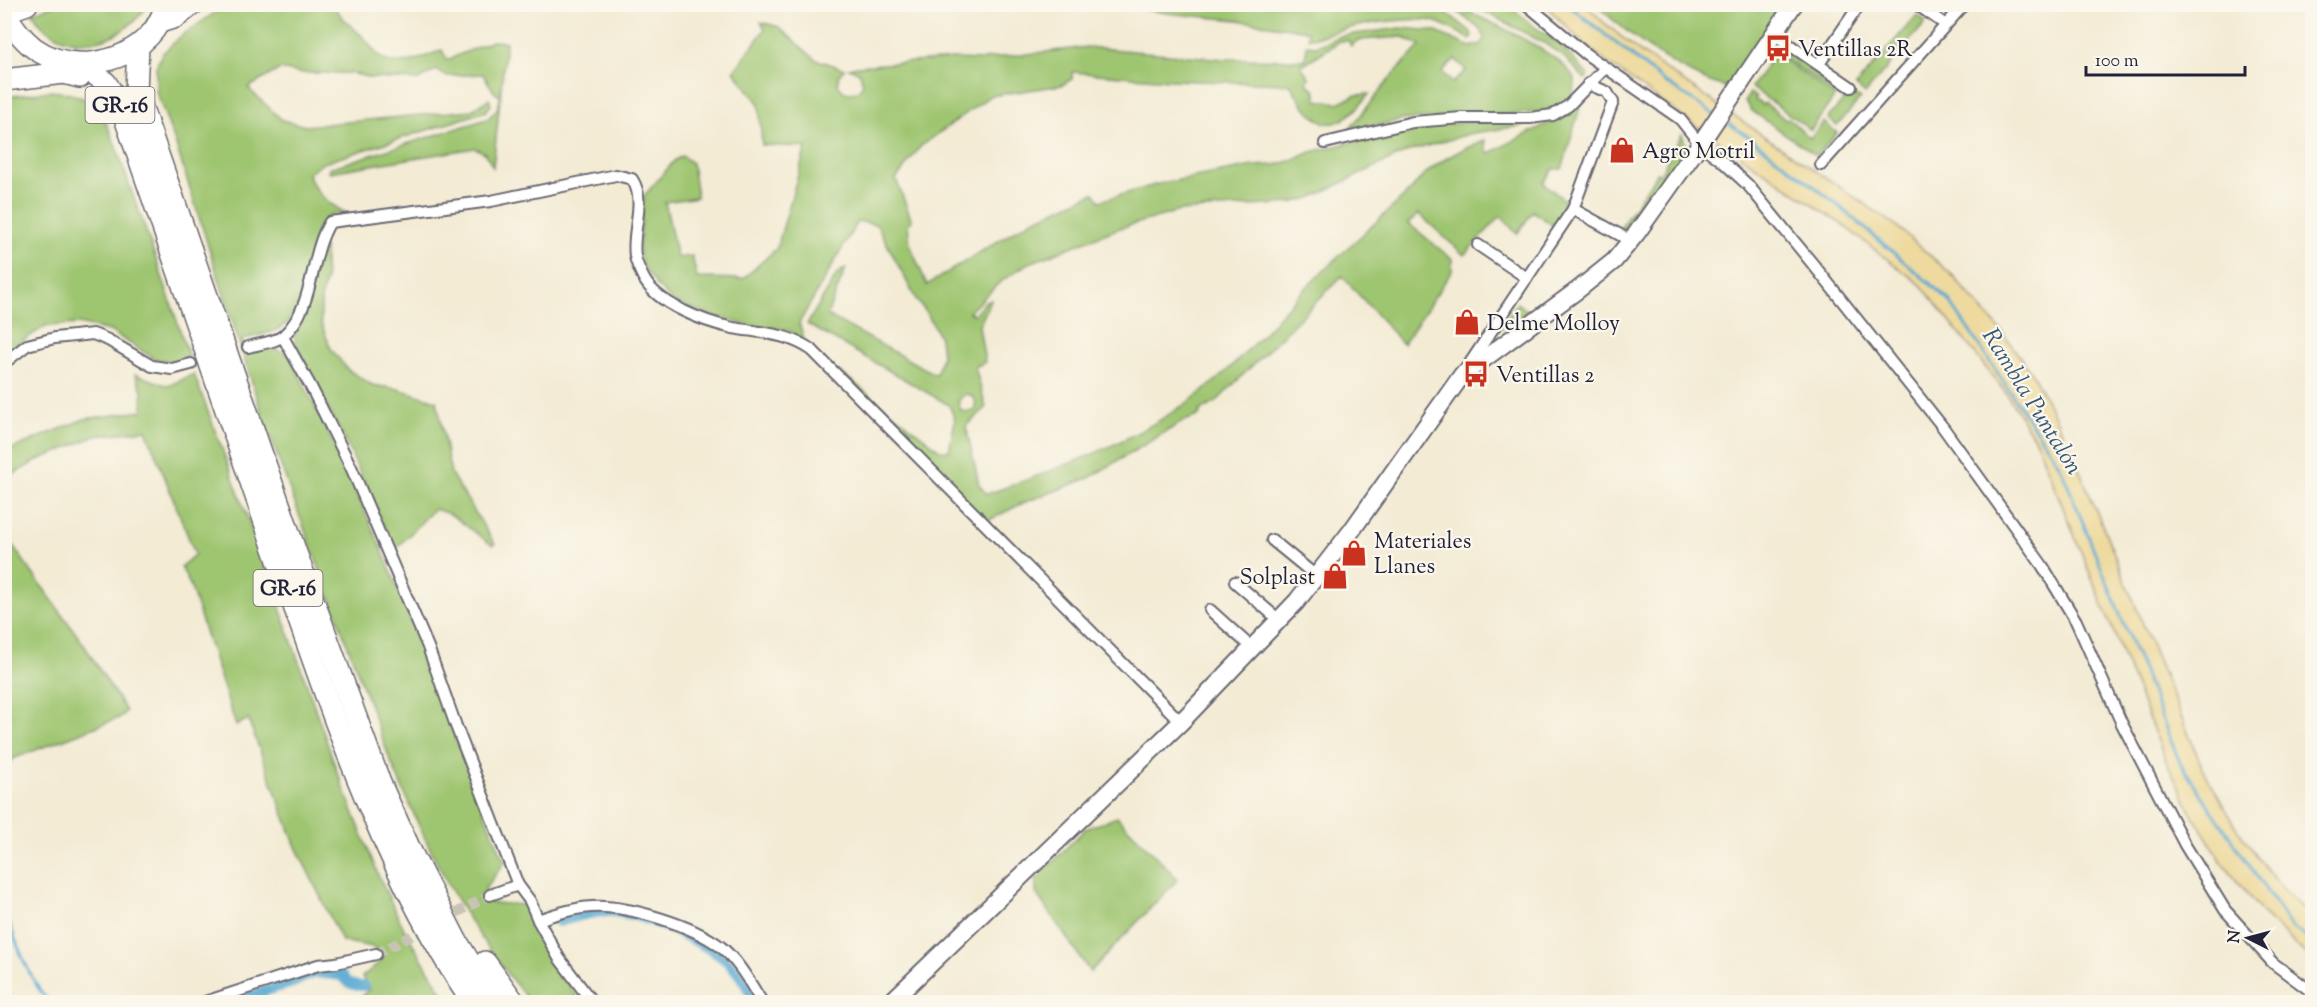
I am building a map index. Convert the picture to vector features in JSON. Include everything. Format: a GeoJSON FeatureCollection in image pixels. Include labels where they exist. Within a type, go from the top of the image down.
{"type":"FeatureCollection","features":[{"type":"Feature","properties":{"kind":"highway"},"geometry":{"type":"LineString","coordinates":[[27,4],[4,12],[16,31],[35,48],[58,60]]}},
{"type":"Feature","properties":{"kind":"highway"},"geometry":{"type":"LineString","coordinates":[[4,68],[58,60],[82,64],[102,62],[120,56],[138,46],[164,13],[176,16],[193,4]]}},
{"type":"Feature","properties":{"kind":"highway","name":"GR-16"},"geometry":{"type":"LineString","coordinates":[[138,46],[136,91],[154,146],[304,575],[380,783],[412,854],[456,940],[494,1002]]}},
{"type":"Feature","properties":{"kind":"highway","name":"GR-16"},"geometry":{"type":"LineString","coordinates":[[82,64],[106,83],[122,109],[350,761],[389,851],[439,948],[472,1002]]}},
{"type":"Feature","properties":{"kind":"highway"},"geometry":{"type":"LineString","coordinates":[[4,80],[64,73],[96,83],[107,93],[117,109],[139,159]]}},
{"type":"Feature","properties":{"kind":"highway"},"geometry":{"type":"LineString","coordinates":[[412,854],[431,875],[472,943],[514,1002]]}},
{"type":"Feature","properties":{"kind":"highway"},"geometry":{"type":"LineString","coordinates":[[439,948],[448,981],[460,1002]]}},
{"type":"Feature","properties":{"kind":"street"},"geometry":{"type":"LineString","coordinates":[[1526,4],[1605,68],[1680,119],[1748,185],[1942,426],[2036,556],[2076,621],[2122,724],[2185,845],[2225,910],[2273,963],[2313,992]]}},
{"type":"Feature","properties":{"kind":"street"},"geometry":{"type":"LineString","coordinates":[[1462,375],[1614,261],[1631,241],[1702,141],[1794,4]]}},
{"type":"Feature","properties":{"kind":"street"},"geometry":{"type":"LineString","coordinates":[[1819,64],[1860,4]]}},
{"type":"Feature","properties":{"kind":"street"},"geometry":{"type":"LineString","coordinates":[[1916,4],[1946,25]]}},
{"type":"Feature","properties":{"kind":"street"},"geometry":{"type":"LineString","coordinates":[[1821,165],[1961,6]]}},
{"type":"Feature","properties":{"kind":"street"},"geometry":{"type":"LineString","coordinates":[[1780,39],[1851,87]]}},
{"type":"Feature","properties":{"kind":"street"},"geometry":{"type":"LineString","coordinates":[[1325,143],[1413,122],[1462,118],[1530,118],[1553,115],[1568,105],[1605,68]]}},
{"type":"Feature","properties":{"kind":"street"},"geometry":{"type":"LineString","coordinates":[[891,1002],[1181,722],[1279,620],[1352,530],[1462,375],[1574,209],[1613,102],[1607,92],[1588,84]]}},
{"type":"Feature","properties":{"kind":"street"},"geometry":{"type":"LineString","coordinates":[[248,347],[283,337],[298,316],[319,244],[330,222],[491,201],[616,175],[632,179],[639,194],[634,255],[643,279],[658,295],[678,309],[731,327],[784,335],[798,340],[812,350],[1181,722]]}},
{"type":"Feature","properties":{"kind":"street"},"geometry":{"type":"LineString","coordinates":[[1574,209],[1631,241]]}},
{"type":"Feature","properties":{"kind":"street"},"geometry":{"type":"LineString","coordinates":[[1478,245],[1527,278]]}},
{"type":"Feature","properties":{"kind":"street"},"geometry":{"type":"LineString","coordinates":[[4,363],[27,345],[55,338],[93,334],[108,340],[152,366],[172,369],[191,364]]}},
{"type":"Feature","properties":{"kind":"street"},"geometry":{"type":"LineString","coordinates":[[283,337],[351,467],[428,647],[518,885],[530,901],[559,958],[592,1002]]}},
{"type":"Feature","properties":{"kind":"street"},"geometry":{"type":"LineString","coordinates":[[1272,540],[1316,576]]}},
{"type":"Feature","properties":{"kind":"street"},"geometry":{"type":"LineString","coordinates":[[1235,582],[1279,620]]}},
{"type":"Feature","properties":{"kind":"street"},"geometry":{"type":"LineString","coordinates":[[1210,610],[1252,648]]}},
{"type":"Feature","properties":{"kind":"street"},"geometry":{"type":"LineString","coordinates":[[490,895],[518,885]]}},
{"type":"Feature","properties":{"kind":"street"},"geometry":{"type":"LineString","coordinates":[[538,920],[591,907],[609,907],[627,909],[678,924],[720,946],[738,964],[762,1002]]}},
{"type":"Feature","properties":{"kind":"street"},"geometry":{"type":"LineString","coordinates":[[205,1002],[318,965],[376,954]]}},
{"type":"Feature","properties":{"kind":"green space"},"geometry":{"type":"Polygon","coordinates":[[[54,5],[148,5],[136,19],[107,38],[91,42],[75,42],[59,37],[45,28],[32,13],[54,5]]]}},
{"type":"Feature","properties":{"kind":"green space"},"geometry":{"type":"Polygon","coordinates":[[[226,5],[334,5],[343,18],[378,55],[394,63],[411,61],[442,50],[447,60],[492,41],[506,42],[500,97],[494,92],[483,74],[446,76],[436,70],[419,80],[371,78],[351,73],[299,73],[280,69],[248,88],[282,120],[305,126],[472,110],[489,99],[491,105],[486,111],[323,163],[308,174],[314,187],[323,197],[346,213],[330,215],[321,224],[312,250],[301,299],[295,313],[286,324],[270,332],[242,340],[246,354],[269,348],[290,356],[376,536],[505,862],[485,889],[491,903],[526,905],[542,947],[581,1002],[530,1002],[500,964],[464,912],[446,881],[389,757],[264,420],[175,142],[156,91],[156,67],[162,54],[181,36],[226,5]]]}},
{"type":"Feature","properties":{"kind":"green space"},"geometry":{"type":"Polygon","coordinates":[[[1119,5],[1408,5],[1428,7],[1437,5],[1471,32],[1472,36],[1470,39],[1436,22],[1416,19],[1364,25],[1308,38],[1308,31],[1119,5]]]}},
{"type":"Feature","properties":{"kind":"green space"},"geometry":{"type":"Polygon","coordinates":[[[1472,5],[1509,5],[1558,43],[1588,75],[1587,78],[1585,79],[1563,56],[1542,42],[1472,5]]]}},
{"type":"Feature","properties":{"kind":"green space"},"geometry":{"type":"Polygon","coordinates":[[[1596,5],[1784,5],[1728,88],[1692,74],[1658,54],[1596,5]]]}},
{"type":"Feature","properties":{"kind":"green space"},"geometry":{"type":"Polygon","coordinates":[[[1460,8],[1487,20],[1556,59],[1574,79],[1574,88],[1569,99],[1558,107],[1543,112],[1401,120],[1350,132],[1349,130],[1391,77],[1420,46],[1403,37],[1358,40],[1351,46],[1349,41],[1340,41],[1301,66],[1309,77],[1307,84],[1316,92],[1316,100],[1338,103],[1356,95],[1369,94],[1357,109],[1335,123],[1326,123],[1317,118],[1299,99],[1290,84],[1169,80],[1072,72],[1072,79],[1062,85],[990,96],[920,147],[896,179],[912,221],[908,224],[910,245],[927,285],[1029,222],[1094,193],[1100,201],[1158,184],[1253,166],[1275,165],[1311,152],[1427,124],[1533,121],[1521,126],[1473,133],[1406,152],[1311,198],[1291,203],[1179,211],[1117,229],[1027,264],[999,283],[969,312],[974,315],[986,301],[991,300],[979,326],[985,362],[975,367],[986,408],[966,426],[979,485],[987,494],[1102,450],[1157,422],[1183,405],[1233,365],[1314,280],[1435,166],[1454,154],[1485,140],[1488,154],[1560,117],[1580,99],[1582,100],[1562,169],[1553,169],[1543,183],[1567,202],[1553,226],[1533,211],[1517,234],[1501,216],[1464,255],[1419,214],[1408,223],[1452,259],[1452,271],[1403,344],[1342,276],[1215,403],[1199,411],[1200,415],[1182,422],[1089,478],[1023,503],[987,521],[839,371],[940,450],[949,451],[955,420],[949,405],[807,324],[838,273],[846,268],[827,315],[936,375],[942,356],[940,338],[916,299],[877,225],[858,221],[799,323],[804,339],[787,330],[746,325],[674,302],[658,287],[642,265],[639,248],[644,196],[675,160],[682,156],[692,163],[697,197],[665,202],[677,258],[692,256],[697,278],[743,279],[777,248],[806,147],[762,145],[759,104],[734,71],[765,29],[761,22],[779,27],[815,59],[845,69],[839,75],[838,84],[843,91],[850,93],[857,91],[863,84],[860,73],[849,68],[857,66],[953,59],[983,60],[1088,47],[1224,59],[1305,60],[1307,45],[1317,46],[1340,36],[1401,28],[1434,31],[1470,47],[1481,44],[1484,38],[1482,31],[1458,12],[1460,8]],[[1455,59],[1442,72],[1453,83],[1466,70],[1455,59]],[[965,394],[959,400],[960,409],[965,412],[974,410],[976,402],[971,395],[965,394]]]}},
{"type":"Feature","properties":{"kind":"green space"},"geometry":{"type":"Polygon","coordinates":[[[1917,15],[1926,22],[1894,59],[1885,52],[1917,15]]]}},
{"type":"Feature","properties":{"kind":"green space"},"geometry":{"type":"Polygon","coordinates":[[[1781,46],[1844,90],[1839,95],[1776,53],[1781,46]]]}},
{"type":"Feature","properties":{"kind":"green space"},"geometry":{"type":"Polygon","coordinates":[[[1775,54],[1835,96],[1811,130],[1751,87],[1775,54]]]}},
{"type":"Feature","properties":{"kind":"green space"},"geometry":{"type":"Polygon","coordinates":[[[1883,54],[1892,62],[1865,94],[1856,86],[1883,54]]]}},
{"type":"Feature","properties":{"kind":"green space"},"geometry":{"type":"Polygon","coordinates":[[[51,91],[72,94],[90,102],[104,118],[120,157],[189,357],[172,361],[155,359],[110,331],[79,324],[46,326],[5,352],[5,97],[51,91]]]}},
{"type":"Feature","properties":{"kind":"green space"},"geometry":{"type":"Polygon","coordinates":[[[1851,92],[1860,99],[1837,126],[1828,118],[1851,92]]]}},
{"type":"Feature","properties":{"kind":"green space"},"geometry":{"type":"Polygon","coordinates":[[[1750,93],[1756,97],[1755,100],[1763,105],[1765,103],[1786,120],[1788,118],[1810,138],[1824,122],[1837,133],[1817,156],[1752,111],[1745,101],[1750,93]]]}},
{"type":"Feature","properties":{"kind":"green space"},"geometry":{"type":"Polygon","coordinates":[[[500,100],[493,167],[485,153],[475,148],[329,172],[329,168],[487,119],[496,111],[500,100]]]}},
{"type":"Feature","properties":{"kind":"green space"},"geometry":{"type":"Polygon","coordinates":[[[1682,134],[1687,149],[1628,233],[1621,227],[1657,173],[1660,174],[1682,134]]]}},
{"type":"Feature","properties":{"kind":"green space"},"geometry":{"type":"Polygon","coordinates":[[[324,246],[326,280],[321,296],[321,323],[331,349],[348,370],[372,385],[398,389],[437,401],[451,474],[495,544],[492,545],[450,514],[434,509],[395,550],[349,449],[295,343],[295,329],[324,246]]]}},
{"type":"Feature","properties":{"kind":"green space"},"geometry":{"type":"Polygon","coordinates":[[[1517,303],[1528,311],[1498,331],[1517,303]]]}},
{"type":"Feature","properties":{"kind":"green space"},"geometry":{"type":"Polygon","coordinates":[[[135,374],[168,386],[194,374],[259,548],[338,774],[379,877],[405,931],[448,1002],[364,1002],[360,998],[369,989],[362,977],[381,961],[373,947],[342,941],[296,847],[248,719],[236,726],[190,585],[181,567],[195,554],[146,430],[96,436],[38,460],[5,479],[4,454],[14,448],[84,419],[143,411],[142,390],[135,374]]]}},
{"type":"Feature","properties":{"kind":"green space"},"geometry":{"type":"Polygon","coordinates":[[[5,535],[82,642],[126,711],[121,717],[15,758],[5,766],[5,535]]]}},
{"type":"Feature","properties":{"kind":"green space"},"geometry":{"type":"Polygon","coordinates":[[[1117,817],[1178,879],[1090,972],[1036,893],[1036,879],[1085,829],[1117,817]]]}},
{"type":"Feature","properties":{"kind":"sand"},"geometry":{"type":"Polygon","coordinates":[[[1545,5],[1586,5],[1640,52],[1894,224],[1950,273],[2002,332],[2033,375],[2055,417],[2082,476],[2202,767],[2228,813],[2257,857],[2312,917],[2312,960],[2262,913],[2222,862],[2192,814],[2166,761],[2036,441],[2006,393],[1921,285],[1840,223],[1609,64],[1581,41],[1545,5]]]}},
{"type":"Feature","properties":{"kind":"waterway","name":"Rambla Puntalón"},"geometry":{"type":"LineString","coordinates":[[1567,4],[1666,83],[1715,115]]}},
{"type":"Feature","properties":{"kind":"waterway","name":"Rambla Puntalón"},"geometry":{"type":"LineString","coordinates":[[1723,120],[1833,201],[1948,299],[2060,466],[2180,763],[2291,927],[2312,941]]}},
{"type":"Feature","properties":{"kind":"waterway"},"geometry":{"type":"LineString","coordinates":[[4,909],[28,970],[49,1002]]}},
{"type":"Feature","properties":{"kind":"waterway"},"geometry":{"type":"LineString","coordinates":[[559,922],[592,913],[613,912],[661,925],[697,942],[727,962],[742,978],[755,1002]]}},
{"type":"Feature","properties":{"kind":"waterway"},"geometry":{"type":"LineString","coordinates":[[229,1002],[293,983],[314,973],[343,976],[352,984],[364,986]]}},
{"type":"Feature","properties":{"kind":"tunnel"},"geometry":{"type":"LineString","coordinates":[[443,920],[490,895]]}},
{"type":"Feature","properties":{"kind":"tunnel"},"geometry":{"type":"LineString","coordinates":[[376,954],[429,927]]}},
{"type":"Feature","properties":{"kind":"place","name":"Ventillas 2R"},"geometry":{"type":"Point","coordinates":[1778,48]}},
{"type":"Feature","properties":{"kind":"place","name":"Agro Motril"},"geometry":{"type":"Point","coordinates":[1622,150]}},
{"type":"Feature","properties":{"kind":"place","name":"Delme Molloy"},"geometry":{"type":"Point","coordinates":[1467,322]}},
{"type":"Feature","properties":{"kind":"place","name":"Ventillas 2"},"geometry":{"type":"Point","coordinates":[1476,374]}},
{"type":"Feature","properties":{"kind":"place","name":"Materiales Llanes"},"geometry":{"type":"Point","coordinates":[1354,553]}},
{"type":"Feature","properties":{"kind":"place","name":"Solplast"},"geometry":{"type":"Point","coordinates":[1335,576]}}]}
